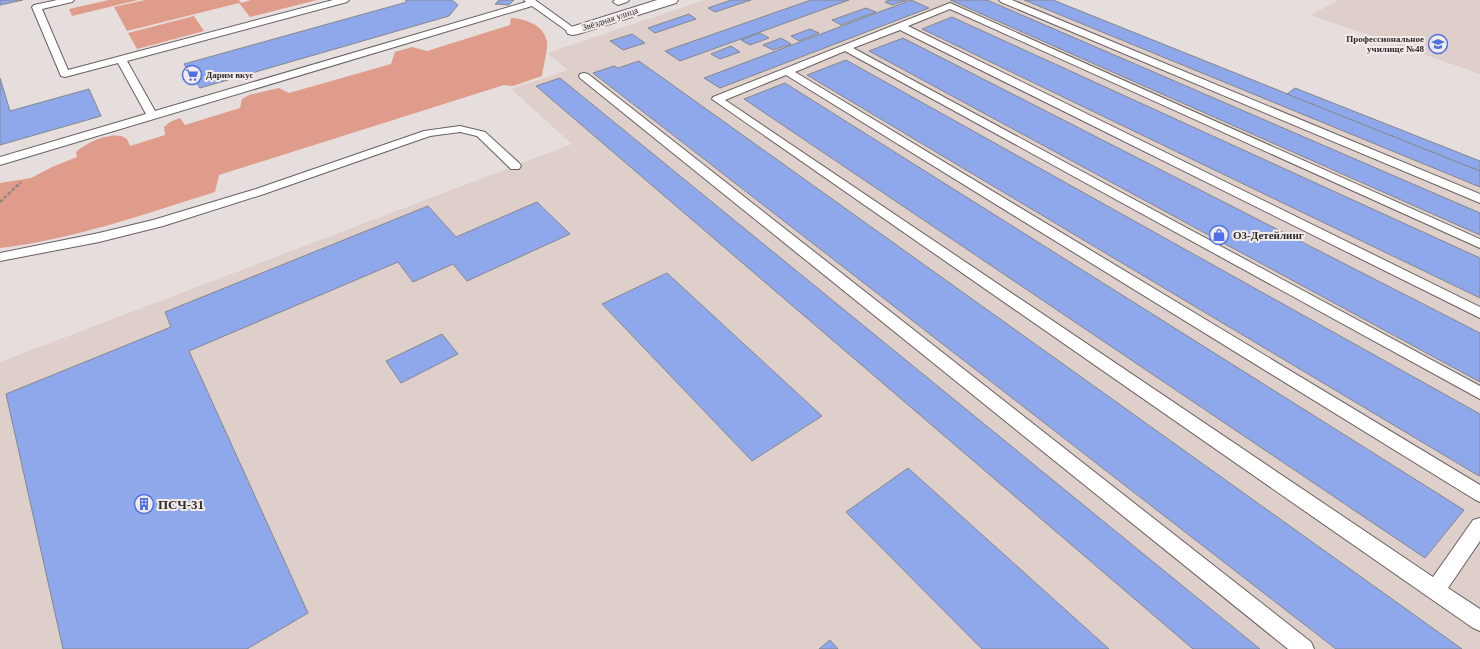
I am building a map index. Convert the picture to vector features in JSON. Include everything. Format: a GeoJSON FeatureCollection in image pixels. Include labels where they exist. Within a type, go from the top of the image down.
{"type":"FeatureCollection","features":[{"type":"Feature","properties":{"kind":"street","name":"Звёздная улица"},"geometry":{"type":"LineString","coordinates":[[573,31],[671,0]]}},
{"type":"Feature","properties":{"kind":"lane"},"geometry":{"type":"LineString","coordinates":[[69,0],[37,7],[65,74],[344,0]]}},
{"type":"Feature","properties":{"kind":"lane"},"geometry":{"type":"LineString","coordinates":[[1004,0],[1480,199]]}},
{"type":"Feature","properties":{"kind":"lane"},"geometry":{"type":"LineString","coordinates":[[0,161],[531,2],[573,31]]}},
{"type":"Feature","properties":{"kind":"lane"},"geometry":{"type":"LineString","coordinates":[[1480,244],[950,6],[716,99],[1480,621]]}},
{"type":"Feature","properties":{"kind":"lane"},"geometry":{"type":"LineString","coordinates":[[900,26],[1480,313]]}},
{"type":"Feature","properties":{"kind":"lane"},"geometry":{"type":"LineString","coordinates":[[846,48],[1480,393]]}},
{"type":"Feature","properties":{"kind":"lane"},"geometry":{"type":"LineString","coordinates":[[121,59],[152,116]]}},
{"type":"Feature","properties":{"kind":"lane"},"geometry":{"type":"LineString","coordinates":[[786,71],[1480,494]]}},
{"type":"Feature","properties":{"kind":"lane"},"geometry":{"type":"LineString","coordinates":[[584,76],[1304,649]]}},
{"type":"Feature","properties":{"kind":"lane"},"geometry":{"type":"LineString","coordinates":[[0,257],[78,242],[156,224],[226,202],[428,133],[460,129],[481,134],[515,166]]}},
{"type":"Feature","properties":{"kind":"lane"},"geometry":{"type":"LineString","coordinates":[[1435,590],[1477,535]]}},
{"type":"Feature","properties":{"kind":"shaded area"},"geometry":{"type":"Polygon","coordinates":[[[109,0],[138,0],[72,16],[69,9],[109,0]]]}},
{"type":"Feature","properties":{"kind":"shaded area"},"geometry":{"type":"Polygon","coordinates":[[[145,0],[239,0],[241,3],[251,0],[317,0],[250,17],[239,3],[127,31],[114,7],[145,0]]]}},
{"type":"Feature","properties":{"kind":"shaded area"},"geometry":{"type":"Polygon","coordinates":[[[705,0],[1053,0],[1287,93],[1295,88],[1480,161],[1480,649],[0,649],[0,362],[572,144],[511,89],[568,70],[547,53],[705,0]]]}},
{"type":"Feature","properties":{"kind":"shaded area","name":"Профессиональное училище №48"},"geometry":{"type":"Polygon","coordinates":[[[1338,0],[1480,0],[1480,74],[1311,15],[1338,0]]]}},
{"type":"Feature","properties":{"kind":"shaded area"},"geometry":{"type":"Polygon","coordinates":[[[194,16],[204,31],[137,49],[128,33],[194,16]]]}},
{"type":"Feature","properties":{"kind":"shaded area"},"geometry":{"type":"Polygon","coordinates":[[[511,18],[534,24],[545,36],[547,45],[542,76],[513,86],[504,85],[219,175],[215,192],[162,209],[55,239],[0,248],[0,183],[31,178],[52,167],[77,157],[76,152],[81,148],[101,138],[116,135],[122,136],[127,139],[130,146],[165,135],[164,127],[170,122],[180,118],[185,125],[240,108],[242,99],[249,95],[279,88],[289,93],[391,64],[395,52],[412,47],[427,51],[510,25],[511,18]]]}},
{"type":"Feature","properties":{"kind":"building"},"geometry":{"type":"Polygon","coordinates":[[[0,0],[23,0],[0,5],[0,0]]]}},
{"type":"Feature","properties":{"kind":"building"},"geometry":{"type":"Polygon","coordinates":[[[405,0],[452,0],[458,5],[449,16],[200,88],[184,64],[407,2],[405,0]]]}},
{"type":"Feature","properties":{"kind":"building"},"geometry":{"type":"Polygon","coordinates":[[[499,0],[514,0],[509,5],[495,4],[499,0]]]}},
{"type":"Feature","properties":{"kind":"building"},"geometry":{"type":"Polygon","coordinates":[[[731,0],[751,0],[715,12],[708,8],[731,0]]]}},
{"type":"Feature","properties":{"kind":"building"},"geometry":{"type":"Polygon","coordinates":[[[811,0],[849,0],[680,61],[665,51],[811,0]]]}},
{"type":"Feature","properties":{"kind":"building"},"geometry":{"type":"Polygon","coordinates":[[[889,0],[907,0],[892,5],[885,2],[889,0]]]}},
{"type":"Feature","properties":{"kind":"building"},"geometry":{"type":"Polygon","coordinates":[[[911,0],[929,8],[720,88],[704,78],[911,0]]]}},
{"type":"Feature","properties":{"kind":"building"},"geometry":{"type":"Polygon","coordinates":[[[950,0],[987,0],[1480,213],[1480,235],[950,0]]]}},
{"type":"Feature","properties":{"kind":"building"},"geometry":{"type":"Polygon","coordinates":[[[1024,0],[1053,0],[1480,171],[1480,187],[1024,0]]]}},
{"type":"Feature","properties":{"kind":"building"},"geometry":{"type":"Polygon","coordinates":[[[866,8],[876,12],[841,25],[832,20],[866,8]]]}},
{"type":"Feature","properties":{"kind":"building"},"geometry":{"type":"Polygon","coordinates":[[[689,14],[696,19],[655,33],[648,28],[689,14]]]}},
{"type":"Feature","properties":{"kind":"building"},"geometry":{"type":"Polygon","coordinates":[[[952,17],[1480,258],[1480,298],[922,29],[952,17]]]}},
{"type":"Feature","properties":{"kind":"building"},"geometry":{"type":"Polygon","coordinates":[[[810,29],[819,33],[799,41],[791,36],[810,29]]]}},
{"type":"Feature","properties":{"kind":"building"},"geometry":{"type":"Polygon","coordinates":[[[760,33],[769,38],[750,45],[741,40],[760,33]]]}},
{"type":"Feature","properties":{"kind":"building"},"geometry":{"type":"Polygon","coordinates":[[[632,34],[645,43],[623,50],[610,41],[632,34]]]}},
{"type":"Feature","properties":{"kind":"building"},"geometry":{"type":"Polygon","coordinates":[[[781,38],[791,44],[773,50],[763,45],[781,38]]]}},
{"type":"Feature","properties":{"kind":"building"},"geometry":{"type":"Polygon","coordinates":[[[903,38],[1480,333],[1480,382],[869,51],[903,38]]]}},
{"type":"Feature","properties":{"kind":"building"},"geometry":{"type":"Polygon","coordinates":[[[731,46],[740,52],[720,59],[711,54],[731,46]]]}},
{"type":"Feature","properties":{"kind":"building"},"geometry":{"type":"Polygon","coordinates":[[[846,60],[1480,414],[1480,475],[1479,476],[807,75],[846,60]]]}},
{"type":"Feature","properties":{"kind":"building"},"geometry":{"type":"Polygon","coordinates":[[[639,61],[1462,649],[1336,649],[593,73],[614,66],[618,68],[639,61]]]}},
{"type":"Feature","properties":{"kind":"building"},"geometry":{"type":"Polygon","coordinates":[[[0,78],[10,111],[89,89],[101,116],[0,145],[0,78]]]}},
{"type":"Feature","properties":{"kind":"building"},"geometry":{"type":"Polygon","coordinates":[[[560,78],[1260,649],[1193,649],[536,86],[560,78]]]}},
{"type":"Feature","properties":{"kind":"building"},"geometry":{"type":"Polygon","coordinates":[[[785,83],[1464,510],[1425,558],[744,99],[785,83]]]}},
{"type":"Feature","properties":{"kind":"building"},"geometry":{"type":"Polygon","coordinates":[[[1295,88],[1480,161],[1480,171],[1287,94],[1295,88]]]}},
{"type":"Feature","properties":{"kind":"building","name":"ПСЧ-31"},"geometry":{"type":"Polygon","coordinates":[[[537,202],[570,234],[467,281],[453,264],[413,282],[398,262],[189,351],[308,613],[247,649],[63,649],[6,394],[171,327],[165,312],[428,206],[456,237],[537,202]]]}},
{"type":"Feature","properties":{"kind":"building"},"geometry":{"type":"Polygon","coordinates":[[[667,273],[822,416],[752,461],[602,304],[667,273]]]}},
{"type":"Feature","properties":{"kind":"building"},"geometry":{"type":"Polygon","coordinates":[[[442,334],[458,354],[401,383],[386,361],[442,334]]]}},
{"type":"Feature","properties":{"kind":"building"},"geometry":{"type":"Polygon","coordinates":[[[908,468],[1109,649],[982,649],[846,512],[908,468]]]}},
{"type":"Feature","properties":{"kind":"building"},"geometry":{"type":"Polygon","coordinates":[[[830,640],[838,649],[819,649],[830,640]]]}},
{"type":"Feature","properties":{"kind":"place","name":"Профессиональное училище №48"},"geometry":{"type":"Point","coordinates":[1438,44]}},
{"type":"Feature","properties":{"kind":"place","name":"Дарим вкус"},"geometry":{"type":"Point","coordinates":[192,75]}},
{"type":"Feature","properties":{"kind":"place","name":"О3-Детейлинг"},"geometry":{"type":"Point","coordinates":[1219,235]}},
{"type":"Feature","properties":{"kind":"place","name":"ПСЧ-31"},"geometry":{"type":"Point","coordinates":[144,504]}}]}
